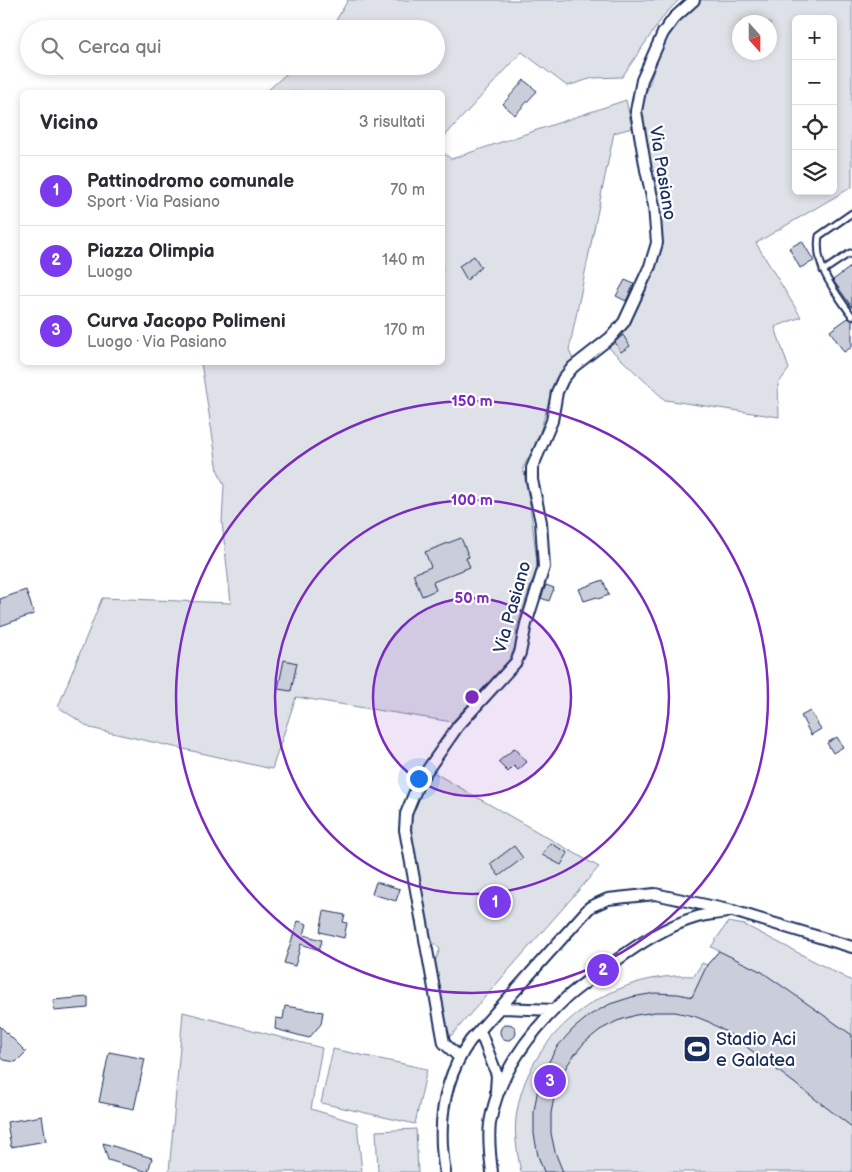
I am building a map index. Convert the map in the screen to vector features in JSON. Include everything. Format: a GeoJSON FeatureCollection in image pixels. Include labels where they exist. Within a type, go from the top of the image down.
{"type":"FeatureCollection","features":[{"type":"Feature","properties":{"kind":"street","name":"Via Pasiano"},"geometry":{"type":"LineString","coordinates":[[459,1057],[444,1043],[405,830],[406,814],[419,782],[458,726],[516,662],[520,653],[526,624],[544,567],[541,522],[532,480],[532,468],[552,421],[557,392],[563,379],[573,367],[610,338],[624,322],[650,266],[657,243],[654,206],[636,111],[642,80],[663,33],[674,18],[694,0]]}},
{"type":"Feature","properties":{"kind":"street"},"geometry":{"type":"LineString","coordinates":[[445,1172],[441,1146],[441,1124],[445,1097],[459,1057],[590,907],[608,899],[655,894],[733,911],[852,947]]}},
{"type":"Feature","properties":{"kind":"street"},"geometry":{"type":"LineString","coordinates":[[492,1172],[490,1124],[496,1100],[504,1078],[521,1049],[539,1026],[567,998],[639,944],[673,926],[698,916],[733,911]]}},
{"type":"Feature","properties":{"kind":"street"},"geometry":{"type":"LineString","coordinates":[[500,1008],[554,1010]]}},
{"type":"Feature","properties":{"kind":"street"},"geometry":{"type":"LineString","coordinates":[[480,1031],[497,1075],[496,1100]]}},
{"type":"Feature","properties":{"kind":"lane"},"geometry":{"type":"LineString","coordinates":[[852,213],[819,236],[817,248],[823,271],[828,281],[852,316]]}},
{"type":"Feature","properties":{"kind":"lane"},"geometry":{"type":"LineString","coordinates":[[823,271],[850,253],[852,256]]}},
{"type":"Feature","properties":{"kind":"shaded area"},"geometry":{"type":"Polygon","coordinates":[[[348,0],[679,0],[665,14],[622,77],[593,78],[567,86],[522,52],[445,136],[445,90],[268,90],[285,75],[445,75],[445,20],[336,20],[348,0]]]}},
{"type":"Feature","properties":{"kind":"shaded area"},"geometry":{"type":"Polygon","coordinates":[[[701,0],[852,0],[852,187],[756,243],[801,317],[775,327],[789,369],[778,384],[779,417],[665,400],[607,346],[628,328],[653,267],[660,242],[640,112],[666,33],[701,0]]]}},
{"type":"Feature","properties":{"kind":"shaded area"},"geometry":{"type":"Polygon","coordinates":[[[626,100],[632,128],[614,133],[569,350],[573,360],[555,380],[538,439],[523,468],[537,562],[517,627],[515,647],[509,660],[452,722],[296,697],[272,769],[90,728],[58,707],[102,598],[231,603],[222,523],[224,485],[218,471],[201,365],[445,365],[445,154],[451,159],[626,100]]]}},
{"type":"Feature","properties":{"kind":"shaded area"},"geometry":{"type":"Polygon","coordinates":[[[431,771],[599,867],[451,1036],[444,1022],[434,964],[440,949],[427,937],[409,826],[414,799],[431,771]]]}},
{"type":"Feature","properties":{"kind":"shaded area","name":"Stadio Aci e Galatea"},"geometry":{"type":"Polygon","coordinates":[[[728,922],[745,925],[852,981],[852,1172],[521,1172],[515,1134],[517,1111],[525,1081],[539,1055],[558,1031],[580,1011],[606,995],[634,983],[664,977],[694,976],[702,963],[707,965],[719,951],[711,947],[728,922]]]}},
{"type":"Feature","properties":{"kind":"shaded area"},"geometry":{"type":"Polygon","coordinates":[[[183,1012],[322,1048],[311,1109],[357,1123],[362,1172],[169,1172],[183,1012]]]}},
{"type":"Feature","properties":{"kind":"shaded area"},"geometry":{"type":"Polygon","coordinates":[[[333,1049],[427,1069],[415,1124],[321,1103],[333,1049]]]}},
{"type":"Feature","properties":{"kind":"shaded area"},"geometry":{"type":"Polygon","coordinates":[[[416,1129],[418,1172],[378,1172],[376,1131],[416,1129]]]}},
{"type":"Feature","properties":{"kind":"building"},"geometry":{"type":"Polygon","coordinates":[[[524,80],[537,91],[515,115],[503,104],[524,80]]]}},
{"type":"Feature","properties":{"kind":"building"},"geometry":{"type":"Polygon","coordinates":[[[802,241],[814,261],[800,268],[789,248],[802,241]]]}},
{"type":"Feature","properties":{"kind":"building"},"geometry":{"type":"Polygon","coordinates":[[[474,256],[481,267],[467,280],[459,266],[474,256]]]}},
{"type":"Feature","properties":{"kind":"building"},"geometry":{"type":"Polygon","coordinates":[[[852,266],[852,307],[833,280],[852,266]]]}},
{"type":"Feature","properties":{"kind":"building"},"geometry":{"type":"Polygon","coordinates":[[[625,280],[634,284],[626,301],[616,296],[625,280]]]}},
{"type":"Feature","properties":{"kind":"building"},"geometry":{"type":"Polygon","coordinates":[[[848,318],[852,320],[852,347],[844,352],[830,331],[848,318]]]}},
{"type":"Feature","properties":{"kind":"building"},"geometry":{"type":"Polygon","coordinates":[[[623,335],[630,346],[621,352],[615,342],[623,335]]]}},
{"type":"Feature","properties":{"kind":"building"},"geometry":{"type":"Polygon","coordinates":[[[461,538],[469,557],[466,558],[470,567],[433,582],[436,590],[422,596],[413,574],[431,567],[425,552],[461,538]]]}},
{"type":"Feature","properties":{"kind":"building"},"geometry":{"type":"Polygon","coordinates":[[[603,580],[609,595],[584,601],[579,589],[603,580]]]}},
{"type":"Feature","properties":{"kind":"building"},"geometry":{"type":"Polygon","coordinates":[[[546,585],[554,588],[549,601],[541,598],[546,585]]]}},
{"type":"Feature","properties":{"kind":"building"},"geometry":{"type":"Polygon","coordinates":[[[26,590],[34,614],[0,626],[0,599],[26,590]]]}},
{"type":"Feature","properties":{"kind":"building"},"geometry":{"type":"Polygon","coordinates":[[[284,660],[297,663],[291,691],[278,689],[284,660]]]}},
{"type":"Feature","properties":{"kind":"building"},"geometry":{"type":"Polygon","coordinates":[[[810,711],[821,729],[811,735],[801,716],[810,711]]]}},
{"type":"Feature","properties":{"kind":"building"},"geometry":{"type":"Polygon","coordinates":[[[837,737],[843,747],[833,753],[827,743],[837,737]]]}},
{"type":"Feature","properties":{"kind":"building"},"geometry":{"type":"Polygon","coordinates":[[[515,748],[527,762],[518,770],[514,766],[508,772],[498,762],[515,748]]]}},
{"type":"Feature","properties":{"kind":"building"},"geometry":{"type":"Polygon","coordinates":[[[550,843],[568,853],[561,865],[542,855],[550,843]]]}},
{"type":"Feature","properties":{"kind":"building"},"geometry":{"type":"Polygon","coordinates":[[[514,846],[523,858],[499,876],[490,864],[514,846]]]}},
{"type":"Feature","properties":{"kind":"building"},"geometry":{"type":"Polygon","coordinates":[[[376,882],[400,889],[396,901],[372,894],[376,882]]]}},
{"type":"Feature","properties":{"kind":"building"},"geometry":{"type":"Polygon","coordinates":[[[324,911],[345,915],[343,922],[347,923],[344,938],[320,932],[324,911]]]}},
{"type":"Feature","properties":{"kind":"building"},"geometry":{"type":"Polygon","coordinates":[[[298,921],[307,924],[304,935],[322,940],[319,950],[301,944],[295,966],[284,963],[298,921]]]}},
{"type":"Feature","properties":{"kind":"building"},"geometry":{"type":"Polygon","coordinates":[[[719,951],[762,972],[852,1035],[852,1127],[731,1035],[709,1022],[694,1016],[675,1012],[655,1012],[617,1021],[600,1030],[584,1043],[572,1058],[561,1075],[551,1113],[551,1133],[555,1152],[563,1172],[544,1172],[538,1156],[534,1134],[534,1111],[538,1088],[546,1067],[557,1047],[572,1030],[590,1015],[610,1004],[632,997],[655,993],[692,997],[707,965],[719,951]]]}},
{"type":"Feature","properties":{"kind":"building"},"geometry":{"type":"Polygon","coordinates":[[[88,997],[88,1008],[54,1011],[53,1000],[88,997]]]}},
{"type":"Feature","properties":{"kind":"building"},"geometry":{"type":"Polygon","coordinates":[[[285,1006],[323,1012],[321,1024],[309,1038],[275,1029],[276,1018],[283,1019],[285,1006]]]}},
{"type":"Feature","properties":{"kind":"building"},"geometry":{"type":"Polygon","coordinates":[[[508,1024],[514,1026],[516,1032],[514,1038],[508,1040],[502,1038],[500,1032],[502,1026],[508,1024]]]}},
{"type":"Feature","properties":{"kind":"building"},"geometry":{"type":"Polygon","coordinates":[[[0,1026],[26,1052],[16,1062],[3,1060],[0,1057],[0,1026]]]}},
{"type":"Feature","properties":{"kind":"building"},"geometry":{"type":"Polygon","coordinates":[[[109,1052],[145,1059],[134,1109],[99,1102],[109,1052]]]}},
{"type":"Feature","properties":{"kind":"building"},"geometry":{"type":"Polygon","coordinates":[[[42,1116],[46,1141],[11,1147],[7,1122],[42,1116]]]}},
{"type":"Feature","properties":{"kind":"building"},"geometry":{"type":"Polygon","coordinates":[[[103,1143],[152,1158],[148,1172],[108,1160],[103,1143]]]}},
{"type":"Feature","properties":{"kind":"place","name":"Pattinodromo comunale"},"geometry":{"type":"Point","coordinates":[495,902]}},
{"type":"Feature","properties":{"kind":"place","name":"Piazza Olimpia"},"geometry":{"type":"Point","coordinates":[603,970]}},
{"type":"Feature","properties":{"kind":"place","name":"Stadio Aci e Galatea"},"geometry":{"type":"Point","coordinates":[697,1049]}},
{"type":"Feature","properties":{"kind":"place","name":"Curva Jacopo Polimeni"},"geometry":{"type":"Point","coordinates":[550,1081]}}]}
